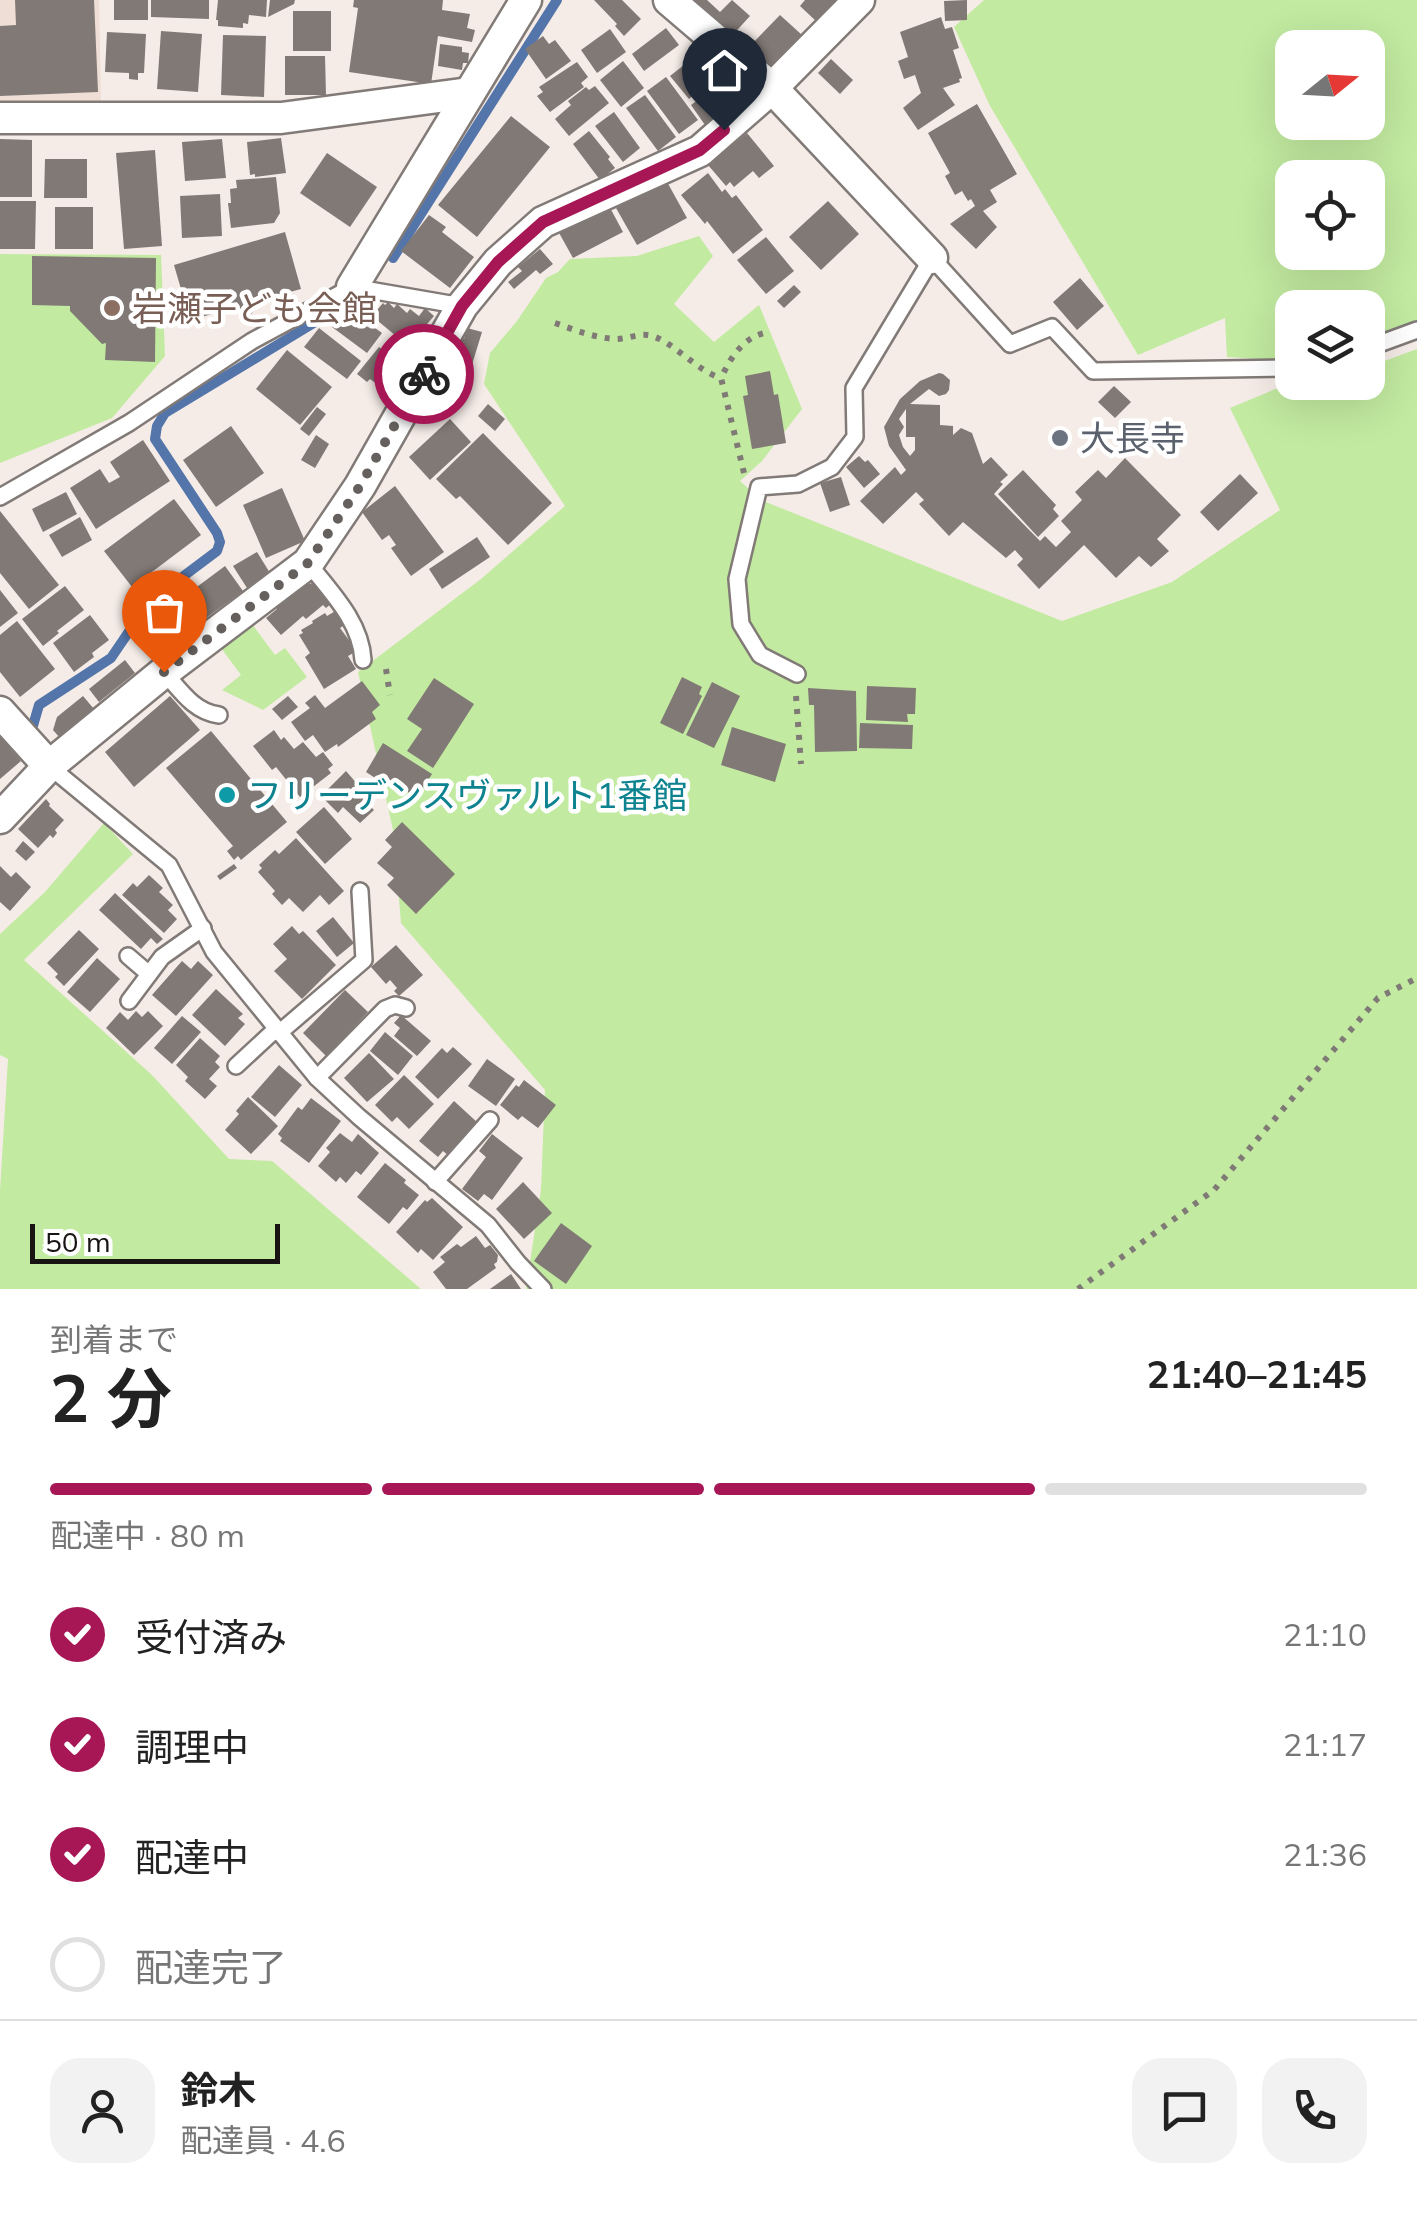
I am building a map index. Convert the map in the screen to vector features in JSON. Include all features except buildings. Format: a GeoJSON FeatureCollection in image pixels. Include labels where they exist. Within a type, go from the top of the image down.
{"type":"FeatureCollection","features":[{"type":"Feature","properties":{"kind":"street"},"geometry":{"type":"LineString","coordinates":[[352,287],[526,0]]}},
{"type":"Feature","properties":{"kind":"street"},"geometry":{"type":"LineString","coordinates":[[669,0],[772,88],[932,258]]}},
{"type":"Feature","properties":{"kind":"street"},"geometry":{"type":"LineString","coordinates":[[0,818],[49,766],[164,672],[308,563],[360,486],[462,306],[498,262],[543,222],[700,150],[772,88],[859,0]]}},
{"type":"Feature","properties":{"kind":"street"},"geometry":{"type":"LineString","coordinates":[[0,118],[281,118],[468,93]]}},
{"type":"Feature","properties":{"kind":"street"},"geometry":{"type":"LineString","coordinates":[[0,712],[49,766]]}},
{"type":"Feature","properties":{"kind":"lane"},"geometry":{"type":"LineString","coordinates":[[797,674],[760,656],[741,624],[737,579],[759,487],[798,484],[832,467],[844,452],[855,437],[854,388],[932,258],[1010,344],[1052,327],[1092,370],[1275,368]]}},
{"type":"Feature","properties":{"kind":"lane"},"geometry":{"type":"LineString","coordinates":[[0,497],[129,423],[252,341],[352,287],[462,306]]}},
{"type":"Feature","properties":{"kind":"lane"},"geometry":{"type":"LineString","coordinates":[[1385,342],[1417,330]]}},
{"type":"Feature","properties":{"kind":"lane"},"geometry":{"type":"LineString","coordinates":[[308,563],[349,617],[362,644],[362,660]]}},
{"type":"Feature","properties":{"kind":"lane"},"geometry":{"type":"LineString","coordinates":[[164,672],[196,706],[207,714],[219,715]]}},
{"type":"Feature","properties":{"kind":"lane"},"geometry":{"type":"LineString","coordinates":[[49,766],[169,865],[214,952],[317,1078],[488,1225],[543,1289]]}},
{"type":"Feature","properties":{"kind":"lane"},"geometry":{"type":"LineString","coordinates":[[236,1066],[364,960],[360,891]]}},
{"type":"Feature","properties":{"kind":"lane"},"geometry":{"type":"LineString","coordinates":[[129,1000],[162,957],[202,928]]}},
{"type":"Feature","properties":{"kind":"lane"},"geometry":{"type":"LineString","coordinates":[[128,956],[149,974]]}},
{"type":"Feature","properties":{"kind":"lane"},"geometry":{"type":"LineString","coordinates":[[317,1078],[385,1008],[406,1008]]}},
{"type":"Feature","properties":{"kind":"lane"},"geometry":{"type":"LineString","coordinates":[[435,1182],[490,1120]]}},
{"type":"Feature","properties":{"kind":"path"},"geometry":{"type":"LineString","coordinates":[[555,323],[588,335],[647,335],[664,340],[710,375],[722,378]]}},
{"type":"Feature","properties":{"kind":"path"},"geometry":{"type":"LineString","coordinates":[[759,487],[746,478],[739,459],[722,378],[741,347],[755,334],[770,332]]}},
{"type":"Feature","properties":{"kind":"path"},"geometry":{"type":"LineString","coordinates":[[797,674],[801,764]]}},
{"type":"Feature","properties":{"kind":"path"},"geometry":{"type":"LineString","coordinates":[[1078,1289],[1214,1190],[1378,998],[1417,978]]}},
{"type":"Feature","properties":{"kind":"shaded area"},"geometry":{"type":"Polygon","coordinates":[[[0,0],[99,0],[101,102],[0,105],[0,0]]]}},
{"type":"Feature","properties":{"kind":"green space"},"geometry":{"type":"Polygon","coordinates":[[[984,0],[1417,0],[1417,336],[1385,344],[1385,290],[1275,290],[1275,360],[1227,357],[1225,318],[1138,355],[990,106],[954,27],[984,0]]]}},
{"type":"Feature","properties":{"kind":"green space"},"geometry":{"type":"Polygon","coordinates":[[[699,236],[713,256],[674,304],[714,342],[759,305],[802,409],[762,461],[740,481],[761,500],[1062,621],[1172,582],[1280,510],[1230,408],[1275,389],[1275,400],[1385,400],[1385,361],[1417,349],[1417,1289],[526,1289],[541,1189],[545,1090],[401,923],[393,830],[358,672],[481,579],[565,506],[484,384],[490,353],[546,278],[570,259],[637,256],[699,236]]]}},
{"type":"Feature","properties":{"kind":"green space"},"geometry":{"type":"Polygon","coordinates":[[[0,254],[161,255],[165,356],[112,418],[0,463],[0,254]]]}},
{"type":"Feature","properties":{"kind":"green space"},"geometry":{"type":"Polygon","coordinates":[[[252,624],[275,655],[285,648],[307,677],[263,710],[222,690],[241,675],[221,648],[252,624]]]}},
{"type":"Feature","properties":{"kind":"green space"},"geometry":{"type":"Polygon","coordinates":[[[104,823],[133,854],[24,960],[152,1075],[229,1159],[272,1161],[421,1289],[0,1289],[0,1191],[8,1059],[0,1055],[0,934],[45,892],[104,823]]]}},
{"type":"Feature","properties":{"kind":"waterway"},"geometry":{"type":"LineString","coordinates":[[393,258],[557,0]]}},
{"type":"Feature","properties":{"kind":"waterway"},"geometry":{"type":"LineString","coordinates":[[32,729],[39,705],[111,658],[149,602],[217,551],[217,533],[155,439],[165,413],[340,307]]}},
{"type":"Feature","properties":{"kind":"way so far"},"geometry":{"type":"LineString","coordinates":[[164,672],[308,563],[360,486],[424,374]]}},
{"type":"Feature","properties":{"kind":"place","name":"岩瀬子ども会館"},"geometry":{"type":"Point","coordinates":[112,308]}},
{"type":"Feature","properties":{"kind":"place","name":"大長寺"},"geometry":{"type":"Point","coordinates":[1060,438]}},
{"type":"Feature","properties":{"kind":"place","name":"フリーデンスヴァルト1番館"},"geometry":{"type":"Point","coordinates":[227,795]}},
{"type":"Feature","properties":{"kind":"route"},"geometry":{"type":"LineString","coordinates":[[424,374],[462,306],[498,262],[543,222],[700,150],[724,130]]}}]}
